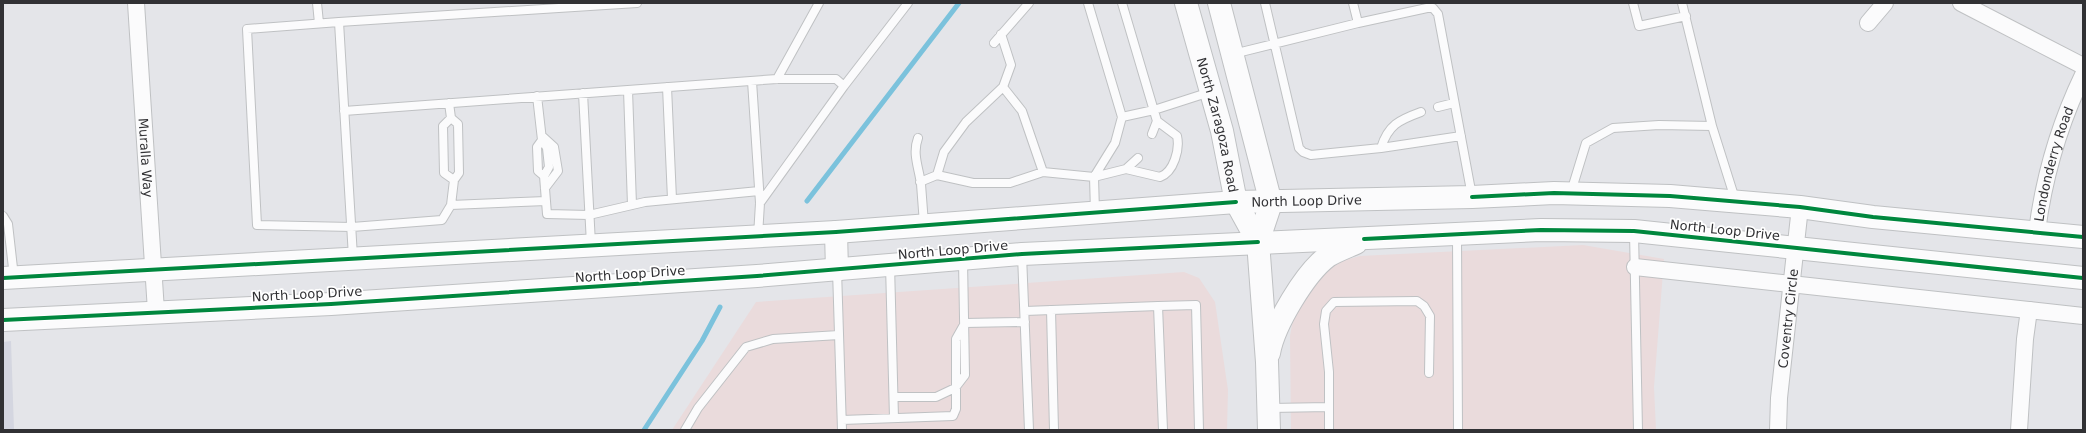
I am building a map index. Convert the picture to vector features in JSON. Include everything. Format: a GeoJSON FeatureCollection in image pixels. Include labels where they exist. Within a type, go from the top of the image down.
{"type":"FeatureCollection","features":[{"type":"Feature","properties":{"kind":"main road","name":"North Zaragoza Road"},"geometry":{"type":"LineString","coordinates":[[1186,3],[1222,131],[1236,202],[1258,242]]}},
{"type":"Feature","properties":{"kind":"main road"},"geometry":{"type":"LineString","coordinates":[[1219,3],[1271,203]]}},
{"type":"Feature","properties":{"kind":"main road","name":"North Loop Drive"},"geometry":{"type":"LineString","coordinates":[[9,278],[836,232],[1236,202],[1271,203],[1571,193],[1670,196],[1800,207],[1874,217],[2037,231],[2083,237]]}},
{"type":"Feature","properties":{"kind":"main road","name":"North Zaragoza Road"},"geometry":{"type":"LineString","coordinates":[[1268,430],[1267,362],[1258,242],[1271,203]]}},
{"type":"Feature","properties":{"kind":"main road","name":"North Loop Drive"},"geometry":{"type":"LineString","coordinates":[[3,320],[331,304],[837,270],[1022,254],[1541,230],[1634,231],[2083,278]]}},
{"type":"Feature","properties":{"kind":"main road"},"geometry":{"type":"LineString","coordinates":[[836,232],[837,270]]}},
{"type":"Feature","properties":{"kind":"main road"},"geometry":{"type":"LineString","coordinates":[[1267,362],[1270,345],[1286,312],[1306,278],[1328,256],[1364,239]]}},
{"type":"Feature","properties":{"kind":"street","name":"Muralla Way"},"geometry":{"type":"LineString","coordinates":[[136,3],[156,312]]}},
{"type":"Feature","properties":{"kind":"street"},"geometry":{"type":"LineString","coordinates":[[1868,23],[1884,3]]}},
{"type":"Feature","properties":{"kind":"street"},"geometry":{"type":"LineString","coordinates":[[1961,3],[2083,66]]}},
{"type":"Feature","properties":{"kind":"street","name":"Londonderry Road"},"geometry":{"type":"LineString","coordinates":[[2037,231],[2042,195],[2053,152],[2067,110],[2083,75]]}},
{"type":"Feature","properties":{"kind":"street","name":"Coventry Circle"},"geometry":{"type":"LineString","coordinates":[[1778,430],[1779,398],[1800,207]]}},
{"type":"Feature","properties":{"kind":"street"},"geometry":{"type":"LineString","coordinates":[[1635,267],[2083,316]]}},
{"type":"Feature","properties":{"kind":"street"},"geometry":{"type":"LineString","coordinates":[[2019,430],[2025,339],[2029,310]]}},
{"type":"Feature","properties":{"kind":"lane"},"geometry":{"type":"LineString","coordinates":[[317,3],[319,23]]}},
{"type":"Feature","properties":{"kind":"lane"},"geometry":{"type":"LineString","coordinates":[[449,103],[451,118],[458,124],[459,173],[454,180],[451,205],[442,220],[352,227],[257,225],[247,29],[637,3]]}},
{"type":"Feature","properties":{"kind":"lane"},"geometry":{"type":"LineString","coordinates":[[777,79],[819,3]]}},
{"type":"Feature","properties":{"kind":"lane"},"geometry":{"type":"LineString","coordinates":[[760,203],[844,86],[908,3]]}},
{"type":"Feature","properties":{"kind":"lane"},"geometry":{"type":"LineString","coordinates":[[994,44],[1029,3]]}},
{"type":"Feature","properties":{"kind":"lane"},"geometry":{"type":"LineString","coordinates":[[1088,3],[1122,117],[1115,143],[1094,177],[1095,213]]}},
{"type":"Feature","properties":{"kind":"lane"},"geometry":{"type":"LineString","coordinates":[[1122,3],[1154,110],[1156,121],[1152,134]]}},
{"type":"Feature","properties":{"kind":"lane"},"geometry":{"type":"LineString","coordinates":[[1265,3],[1299,148],[1303,152],[1311,155],[1380,148],[1461,136]]}},
{"type":"Feature","properties":{"kind":"lane"},"geometry":{"type":"LineString","coordinates":[[1353,3],[1358,23]]}},
{"type":"Feature","properties":{"kind":"lane"},"geometry":{"type":"LineString","coordinates":[[1633,3],[1639,26],[1686,16]]}},
{"type":"Feature","properties":{"kind":"lane"},"geometry":{"type":"LineString","coordinates":[[1682,3],[1712,126],[1736,202]]}},
{"type":"Feature","properties":{"kind":"lane"},"geometry":{"type":"LineString","coordinates":[[1232,54],[1358,23],[1433,8],[1438,14],[1472,197]]}},
{"type":"Feature","properties":{"kind":"lane"},"geometry":{"type":"LineString","coordinates":[[339,22],[353,258]]}},
{"type":"Feature","properties":{"kind":"lane"},"geometry":{"type":"LineString","coordinates":[[937,175],[944,152],[966,122],[1003,87],[1011,65],[1001,34]]}},
{"type":"Feature","properties":{"kind":"lane"},"geometry":{"type":"LineString","coordinates":[[344,111],[777,79],[836,79],[844,86]]}},
{"type":"Feature","properties":{"kind":"lane"},"geometry":{"type":"LineString","coordinates":[[752,81],[760,203],[758,236]]}},
{"type":"Feature","properties":{"kind":"lane"},"geometry":{"type":"LineString","coordinates":[[667,87],[672,199]]}},
{"type":"Feature","properties":{"kind":"lane"},"geometry":{"type":"LineString","coordinates":[[1003,87],[1022,111],[1042,172]]}},
{"type":"Feature","properties":{"kind":"lane"},"geometry":{"type":"LineString","coordinates":[[628,90],[632,205]]}},
{"type":"Feature","properties":{"kind":"lane"},"geometry":{"type":"LineString","coordinates":[[1122,117],[1154,110],[1211,92]]}},
{"type":"Feature","properties":{"kind":"lane"},"geometry":{"type":"LineString","coordinates":[[583,93],[591,245]]}},
{"type":"Feature","properties":{"kind":"lane"},"geometry":{"type":"LineString","coordinates":[[537,96],[542,138],[547,148],[549,167],[544,176],[547,214],[589,215],[632,205],[672,199],[759,191]]}},
{"type":"Feature","properties":{"kind":"lane"},"geometry":{"type":"LineString","coordinates":[[1438,107],[1454,103]]}},
{"type":"Feature","properties":{"kind":"lane"},"geometry":{"type":"LineString","coordinates":[[1380,148],[1392,125],[1421,112]]}},
{"type":"Feature","properties":{"kind":"lane"},"geometry":{"type":"LineString","coordinates":[[451,118],[443,126],[444,173],[454,180]]}},
{"type":"Feature","properties":{"kind":"lane"},"geometry":{"type":"LineString","coordinates":[[920,182],[937,175],[973,183],[1010,183],[1042,172],[1094,177],[1126,169],[1160,177],[1165,175],[1169,170],[1178,151],[1177,136],[1156,121]]}},
{"type":"Feature","properties":{"kind":"lane"},"geometry":{"type":"LineString","coordinates":[[1571,193],[1586,143],[1613,128],[1659,125],[1712,126]]}},
{"type":"Feature","properties":{"kind":"lane"},"geometry":{"type":"LineString","coordinates":[[542,138],[554,147],[558,171],[545,188]]}},
{"type":"Feature","properties":{"kind":"lane"},"geometry":{"type":"LineString","coordinates":[[918,138],[915,146],[916,161],[920,182],[924,225]]}},
{"type":"Feature","properties":{"kind":"lane"},"geometry":{"type":"LineString","coordinates":[[1126,169],[1138,158]]}},
{"type":"Feature","properties":{"kind":"lane"},"geometry":{"type":"LineString","coordinates":[[451,205],[546,201]]}},
{"type":"Feature","properties":{"kind":"lane"},"geometry":{"type":"LineString","coordinates":[[3,216],[8,224],[9,278]]}},
{"type":"Feature","properties":{"kind":"lane"},"geometry":{"type":"LineString","coordinates":[[1634,231],[1638,430]]}},
{"type":"Feature","properties":{"kind":"lane"},"geometry":{"type":"LineString","coordinates":[[1456,234],[1458,430]]}},
{"type":"Feature","properties":{"kind":"lane"},"geometry":{"type":"LineString","coordinates":[[1022,254],[1029,430]]}},
{"type":"Feature","properties":{"kind":"lane"},"geometry":{"type":"LineString","coordinates":[[842,420],[953,416],[956,409],[956,339],[965,323],[964,259]]}},
{"type":"Feature","properties":{"kind":"lane"},"geometry":{"type":"LineString","coordinates":[[890,265],[894,418]]}},
{"type":"Feature","properties":{"kind":"lane"},"geometry":{"type":"LineString","coordinates":[[837,270],[842,430]]}},
{"type":"Feature","properties":{"kind":"lane"},"geometry":{"type":"LineString","coordinates":[[1330,430],[1329,372],[1324,324],[1326,311],[1334,302],[1417,301],[1424,306],[1430,316],[1429,374]]}},
{"type":"Feature","properties":{"kind":"lane"},"geometry":{"type":"LineString","coordinates":[[1025,311],[1196,305],[1199,430]]}},
{"type":"Feature","properties":{"kind":"lane"},"geometry":{"type":"LineString","coordinates":[[1158,306],[1163,430]]}},
{"type":"Feature","properties":{"kind":"lane"},"geometry":{"type":"LineString","coordinates":[[1051,310],[1054,430]]}},
{"type":"Feature","properties":{"kind":"lane"},"geometry":{"type":"LineString","coordinates":[[965,323],[1025,322]]}},
{"type":"Feature","properties":{"kind":"lane"},"geometry":{"type":"LineString","coordinates":[[685,430],[698,408],[746,347],[773,339],[839,335]]}},
{"type":"Feature","properties":{"kind":"lane"},"geometry":{"type":"LineString","coordinates":[[894,397],[936,397],[955,388]]}},
{"type":"Feature","properties":{"kind":"lane"},"geometry":{"type":"LineString","coordinates":[[1268,408],[1329,408]]}},
{"type":"Feature","properties":{"kind":"shaded area"},"geometry":{"type":"Polygon","coordinates":[[[1583,245],[1664,259],[1654,387],[1656,430],[1291,430],[1290,336],[1294,313],[1303,292],[1338,262],[1360,256],[1583,245]]]}},
{"type":"Feature","properties":{"kind":"shaded area"},"geometry":{"type":"Polygon","coordinates":[[[1184,272],[1199,278],[1215,302],[1228,390],[1227,430],[672,430],[756,302],[1184,272]]]}},
{"type":"Feature","properties":{"kind":"shaded area"},"geometry":{"type":"Polygon","coordinates":[[[11,341],[14,430],[3,430],[3,342],[11,341]]]}},
{"type":"Feature","properties":{"kind":"waterway"},"geometry":{"type":"LineString","coordinates":[[807,201],[959,3]]}},
{"type":"Feature","properties":{"kind":"waterway"},"geometry":{"type":"LineString","coordinates":[[644,430],[702,341],[720,307]]}},
{"type":"Feature","properties":{"kind":"cycle path"},"geometry":{"type":"LineString","coordinates":[[1472,197],[1554,193],[1670,196],[1800,207],[1873,217],[2083,237]]}},
{"type":"Feature","properties":{"kind":"cycle path"},"geometry":{"type":"LineString","coordinates":[[3,278],[836,232],[1236,202]]}},
{"type":"Feature","properties":{"kind":"cycle path"},"geometry":{"type":"LineString","coordinates":[[1364,239],[1541,230],[1634,231],[2083,278]]}},
{"type":"Feature","properties":{"kind":"cycle path"},"geometry":{"type":"LineString","coordinates":[[3,320],[331,304],[757,276],[1022,254],[1258,242]]}}]}
